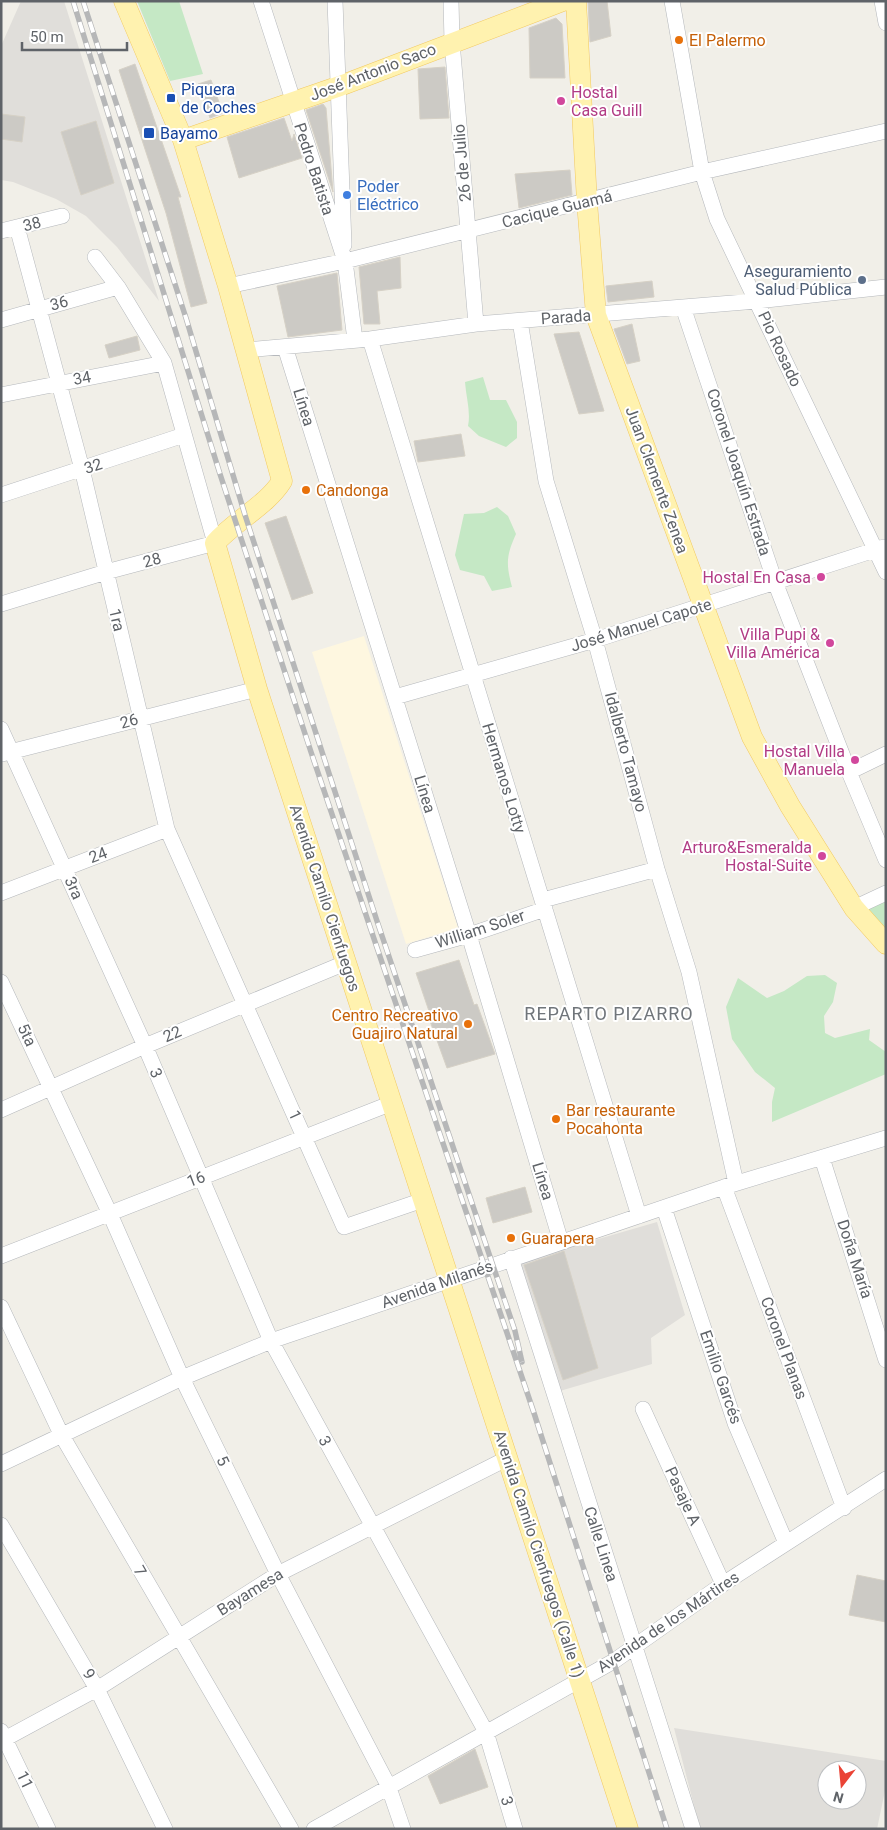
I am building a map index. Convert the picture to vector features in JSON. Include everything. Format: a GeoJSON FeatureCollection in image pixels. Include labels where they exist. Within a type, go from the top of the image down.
{"type":"FeatureCollection","features":[{"type":"Feature","properties":{"kind":"main road"},"geometry":{"type":"LineString","coordinates":[[124,1],[183,140],[228,286],[282,481],[274,494],[236,522],[215,543]]}},
{"type":"Feature","properties":{"kind":"main road","name":"José Antonio Saco"},"geometry":{"type":"LineString","coordinates":[[183,140],[340,86],[563,1]]}},
{"type":"Feature","properties":{"kind":"main road","name":"Juan Clemente Zenea"},"geometry":{"type":"LineString","coordinates":[[576,1],[587,202],[596,315],[752,737],[790,806],[854,908],[886,944]]}},
{"type":"Feature","properties":{"kind":"main road","name":"Avenida Camilo Cienfuegos"},"geometry":{"type":"LineString","coordinates":[[215,543],[257,689],[423,1200],[451,1278]]}},
{"type":"Feature","properties":{"kind":"main road","name":"Avenida Camilo Cienfuegos (Calle 1)"},"geometry":{"type":"LineString","coordinates":[[451,1278],[628,1829]]}},
{"type":"Feature","properties":{"kind":"street","name":"Pedro Batista"},"geometry":{"type":"LineString","coordinates":[[261,1],[292,102],[345,261],[363,339]]}},
{"type":"Feature","properties":{"kind":"street"},"geometry":{"type":"LineString","coordinates":[[335,1],[340,86],[345,261]]}},
{"type":"Feature","properties":{"kind":"street","name":"26 de Julio"},"geometry":{"type":"LineString","coordinates":[[450,1],[476,324]]}},
{"type":"Feature","properties":{"kind":"street","name":"Pio Rosado"},"geometry":{"type":"LineString","coordinates":[[672,1],[702,172],[717,219],[881,548],[886,572]]}},
{"type":"Feature","properties":{"kind":"street"},"geometry":{"type":"LineString","coordinates":[[882,1],[886,24]]}},
{"type":"Feature","properties":{"kind":"street","name":"Cacique Guamá"},"geometry":{"type":"LineString","coordinates":[[228,286],[345,261],[468,232],[702,172],[886,131]]}},
{"type":"Feature","properties":{"kind":"street","name":"38"},"geometry":{"type":"LineString","coordinates":[[1,231],[62,216]]}},
{"type":"Feature","properties":{"kind":"street","name":"1ra"},"geometry":{"type":"LineString","coordinates":[[17,227],[82,469],[139,718],[167,829],[245,1004]]}},
{"type":"Feature","properties":{"kind":"street"},"geometry":{"type":"LineString","coordinates":[[95,257],[118,287],[164,363],[215,543]]}},
{"type":"Feature","properties":{"kind":"street","name":"36"},"geometry":{"type":"LineString","coordinates":[[1,320],[118,287]]}},
{"type":"Feature","properties":{"kind":"street","name":"Parada"},"geometry":{"type":"LineString","coordinates":[[246,350],[363,339],[476,324],[757,301],[886,287]]}},
{"type":"Feature","properties":{"kind":"street","name":"Coronel Joaquín Estrada"},"geometry":{"type":"LineString","coordinates":[[683,307],[775,582],[849,772],[886,860]]}},
{"type":"Feature","properties":{"kind":"street","name":"Idalberto Tamayo"},"geometry":{"type":"LineString","coordinates":[[520,321],[546,481],[595,640],[657,868],[689,972],[731,1185]]}},
{"type":"Feature","properties":{"kind":"street","name":"Hermanos Lotty"},"geometry":{"type":"LineString","coordinates":[[363,339],[544,904],[639,1216]]}},
{"type":"Feature","properties":{"kind":"street","name":"Línea"},"geometry":{"type":"LineString","coordinates":[[285,347],[395,697],[561,1242]]}},
{"type":"Feature","properties":{"kind":"street","name":"34"},"geometry":{"type":"LineString","coordinates":[[1,395],[164,363]]}},
{"type":"Feature","properties":{"kind":"street","name":"32"},"geometry":{"type":"LineString","coordinates":[[1,495],[184,435]]}},
{"type":"Feature","properties":{"kind":"street","name":"28"},"geometry":{"type":"LineString","coordinates":[[1,604],[106,572],[215,543]]}},
{"type":"Feature","properties":{"kind":"street","name":"José Manuel Capote"},"geometry":{"type":"LineString","coordinates":[[395,697],[595,640],[881,548]]}},
{"type":"Feature","properties":{"kind":"street","name":"26"},"geometry":{"type":"LineString","coordinates":[[6,753],[257,689]]}},
{"type":"Feature","properties":{"kind":"street","name":"3ra"},"geometry":{"type":"LineString","coordinates":[[1,729],[6,753],[65,868],[145,1046]]}},
{"type":"Feature","properties":{"kind":"street"},"geometry":{"type":"LineString","coordinates":[[849,772],[886,754]]}},
{"type":"Feature","properties":{"kind":"street","name":"24"},"geometry":{"type":"LineString","coordinates":[[1,893],[167,829]]}},
{"type":"Feature","properties":{"kind":"street","name":"William Soler"},"geometry":{"type":"LineString","coordinates":[[415,950],[468,935],[544,904],[657,868]]}},
{"type":"Feature","properties":{"kind":"street"},"geometry":{"type":"LineString","coordinates":[[854,908],[886,893]]}},
{"type":"Feature","properties":{"kind":"street","name":"22"},"geometry":{"type":"LineString","coordinates":[[1,1110],[145,1046],[345,963]]}},
{"type":"Feature","properties":{"kind":"street","name":"5ta"},"geometry":{"type":"LineString","coordinates":[[1,982],[52,1088]]}},
{"type":"Feature","properties":{"kind":"street","name":"1"},"geometry":{"type":"LineString","coordinates":[[245,1004],[344,1228],[423,1200]]}},
{"type":"Feature","properties":{"kind":"street","name":"3"},"geometry":{"type":"LineString","coordinates":[[145,1046],[271,1341],[486,1732],[516,1829]]}},
{"type":"Feature","properties":{"kind":"street","name":"5"},"geometry":{"type":"LineString","coordinates":[[52,1088],[182,1378],[278,1574],[388,1785],[403,1829]]}},
{"type":"Feature","properties":{"kind":"street","name":"16"},"geometry":{"type":"LineString","coordinates":[[1,1256],[392,1103]]}},
{"type":"Feature","properties":{"kind":"street","name":"Avenida Milanés"},"geometry":{"type":"LineString","coordinates":[[1,1464],[182,1378],[271,1341],[451,1278],[731,1185],[886,1138]]}},
{"type":"Feature","properties":{"kind":"street","name":"Doña María"},"geometry":{"type":"LineString","coordinates":[[822,1158],[886,1360]]}},
{"type":"Feature","properties":{"kind":"street","name":"Coronel Planas"},"geometry":{"type":"LineString","coordinates":[[731,1185],[844,1508]]}},
{"type":"Feature","properties":{"kind":"street","name":"Emilio Garcés"},"geometry":{"type":"LineString","coordinates":[[664,1208],[736,1423],[786,1543]]}},
{"type":"Feature","properties":{"kind":"street","name":"Calle Linea"},"geometry":{"type":"LineString","coordinates":[[512,1258],[693,1829]]}},
{"type":"Feature","properties":{"kind":"street","name":"7"},"geometry":{"type":"LineString","coordinates":[[1,1307],[61,1434],[178,1638],[291,1829]]}},
{"type":"Feature","properties":{"kind":"street","name":"Pasaje A"},"geometry":{"type":"LineString","coordinates":[[643,1409],[723,1584]]}},
{"type":"Feature","properties":{"kind":"street","name":"Bayamesa"},"geometry":{"type":"LineString","coordinates":[[3,1737],[97,1689],[278,1574],[371,1525],[508,1458]]}},
{"type":"Feature","properties":{"kind":"street","name":"Avenida de los Mártires"},"geometry":{"type":"LineString","coordinates":[[314,1829],[388,1785],[486,1732],[634,1647],[723,1584],[844,1508],[886,1479]]}},
{"type":"Feature","properties":{"kind":"street","name":"9"},"geometry":{"type":"LineString","coordinates":[[1,1525],[97,1689],[165,1829]]}},
{"type":"Feature","properties":{"kind":"street","name":"11"},"geometry":{"type":"LineString","coordinates":[[3,1737],[48,1829]]}},
{"type":"Feature","properties":{"kind":"shaded area"},"geometry":{"type":"Polygon","coordinates":[[[21,1],[64,1],[159,301],[117,247],[86,216],[56,199],[13,182],[1,180],[1,46],[21,1]]]}},
{"type":"Feature","properties":{"kind":"shaded area"},"geometry":{"type":"Polygon","coordinates":[[[364,636],[458,928],[406,944],[312,652],[364,636]]]}},
{"type":"Feature","properties":{"kind":"shaded area"},"geometry":{"type":"Polygon","coordinates":[[[657,1222],[685,1315],[651,1338],[652,1364],[553,1393],[519,1262],[657,1222]]]}},
{"type":"Feature","properties":{"kind":"shaded area"},"geometry":{"type":"Polygon","coordinates":[[[674,1728],[886,1761],[886,1786],[877,1829],[700,1829],[674,1728]]]}},
{"type":"Feature","properties":{"kind":"green space"},"geometry":{"type":"Polygon","coordinates":[[[137,1],[179,1],[203,74],[170,81],[137,1]]]}},
{"type":"Feature","properties":{"kind":"green space"},"geometry":{"type":"Polygon","coordinates":[[[483,377],[490,400],[506,400],[517,422],[517,438],[506,447],[479,436],[468,426],[469,410],[465,382],[483,377]]]}},
{"type":"Feature","properties":{"kind":"green space"},"geometry":{"type":"Polygon","coordinates":[[[497,507],[508,516],[516,534],[510,548],[508,560],[512,587],[492,591],[484,576],[460,570],[455,555],[464,514],[484,513],[497,507]]]}},
{"type":"Feature","properties":{"kind":"green space"},"geometry":{"type":"Polygon","coordinates":[[[886,895],[886,933],[861,906],[886,895]]]}},
{"type":"Feature","properties":{"kind":"green space"},"geometry":{"type":"Polygon","coordinates":[[[825,975],[837,983],[833,1002],[824,1016],[825,1033],[835,1038],[870,1029],[869,1040],[886,1052],[886,1074],[772,1122],[772,1102],[775,1088],[755,1072],[732,1039],[726,1007],[738,978],[767,998],[784,991],[807,976],[825,975]]]}},
{"type":"Feature","properties":{"kind":"building"},"geometry":{"type":"Polygon","coordinates":[[[588,1],[607,1],[611,36],[590,42],[588,1]]]}},
{"type":"Feature","properties":{"kind":"building"},"geometry":{"type":"Polygon","coordinates":[[[556,18],[562,24],[565,78],[530,78],[529,28],[556,18]]]}},
{"type":"Feature","properties":{"kind":"building"},"geometry":{"type":"Polygon","coordinates":[[[135,64],[181,197],[178,197],[207,303],[191,307],[166,213],[119,70],[135,64]]]}},
{"type":"Feature","properties":{"kind":"building"},"geometry":{"type":"Polygon","coordinates":[[[445,67],[449,118],[420,119],[418,69],[445,67]]]}},
{"type":"Feature","properties":{"kind":"building"},"geometry":{"type":"Polygon","coordinates":[[[211,80],[223,113],[210,118],[198,84],[211,80]]]}},
{"type":"Feature","properties":{"kind":"building"},"geometry":{"type":"Polygon","coordinates":[[[323,104],[326,108],[333,192],[306,110],[323,104]]]}},
{"type":"Feature","properties":{"kind":"building"},"geometry":{"type":"Polygon","coordinates":[[[1,114],[25,117],[22,142],[1,139],[1,114]]]}},
{"type":"Feature","properties":{"kind":"building"},"geometry":{"type":"Polygon","coordinates":[[[284,118],[292,141],[294,134],[302,158],[239,178],[227,137],[284,118]]]}},
{"type":"Feature","properties":{"kind":"building"},"geometry":{"type":"Polygon","coordinates":[[[96,121],[114,183],[81,195],[61,132],[96,121]]]}},
{"type":"Feature","properties":{"kind":"building"},"geometry":{"type":"Polygon","coordinates":[[[570,170],[572,195],[519,208],[515,174],[570,170]]]}},
{"type":"Feature","properties":{"kind":"building"},"geometry":{"type":"Polygon","coordinates":[[[400,257],[401,288],[377,291],[380,324],[364,324],[359,267],[400,257]]]}},
{"type":"Feature","properties":{"kind":"building"},"geometry":{"type":"Polygon","coordinates":[[[337,273],[342,330],[288,337],[277,286],[337,273]]]}},
{"type":"Feature","properties":{"kind":"building"},"geometry":{"type":"Polygon","coordinates":[[[652,281],[654,297],[608,302],[606,286],[652,281]]]}},
{"type":"Feature","properties":{"kind":"building"},"geometry":{"type":"Polygon","coordinates":[[[632,324],[640,361],[627,364],[614,329],[632,324]]]}},
{"type":"Feature","properties":{"kind":"building"},"geometry":{"type":"Polygon","coordinates":[[[579,332],[604,411],[579,414],[554,334],[579,332]]]}},
{"type":"Feature","properties":{"kind":"building"},"geometry":{"type":"Polygon","coordinates":[[[137,336],[140,350],[109,358],[105,345],[137,336]]]}},
{"type":"Feature","properties":{"kind":"building"},"geometry":{"type":"Polygon","coordinates":[[[461,434],[465,456],[418,462],[414,441],[461,434]]]}},
{"type":"Feature","properties":{"kind":"building"},"geometry":{"type":"Polygon","coordinates":[[[286,516],[313,593],[292,600],[265,523],[286,516]]]}},
{"type":"Feature","properties":{"kind":"building"},"geometry":{"type":"Polygon","coordinates":[[[459,960],[474,1005],[477,1004],[495,1054],[447,1068],[430,1021],[432,1020],[416,973],[459,960]]]}},
{"type":"Feature","properties":{"kind":"building"},"geometry":{"type":"Polygon","coordinates":[[[525,1187],[532,1212],[493,1223],[486,1198],[525,1187]]]}},
{"type":"Feature","properties":{"kind":"building"},"geometry":{"type":"Polygon","coordinates":[[[564,1251],[598,1368],[563,1380],[524,1265],[564,1251]]]}},
{"type":"Feature","properties":{"kind":"building"},"geometry":{"type":"Polygon","coordinates":[[[857,1575],[886,1581],[886,1622],[849,1615],[857,1575]]]}},
{"type":"Feature","properties":{"kind":"building"},"geometry":{"type":"Polygon","coordinates":[[[475,1749],[488,1787],[440,1804],[428,1776],[475,1749]]]}},
{"type":"Feature","properties":{"kind":"railway"},"geometry":{"type":"LineString","coordinates":[[73,1],[220,474],[311,752],[534,1413],[667,1829]]}},
{"type":"Feature","properties":{"kind":"railway"},"geometry":{"type":"LineString","coordinates":[[83,1],[186,318],[245,515],[377,921],[515,1331],[522,1362]]}},
{"type":"Feature","properties":{"kind":"place","name":"El Palermo"},"geometry":{"type":"Point","coordinates":[679,40]}},
{"type":"Feature","properties":{"kind":"place","name":"Piquera de Coches"},"geometry":{"type":"Point","coordinates":[171,98]}},
{"type":"Feature","properties":{"kind":"place","name":"Hostal Casa Guill"},"geometry":{"type":"Point","coordinates":[561,101]}},
{"type":"Feature","properties":{"kind":"place","name":"Bayamo"},"geometry":{"type":"Point","coordinates":[149,133]}},
{"type":"Feature","properties":{"kind":"place","name":"Poder Eléctrico"},"geometry":{"type":"Point","coordinates":[347,195]}},
{"type":"Feature","properties":{"kind":"place","name":"Aseguramiento Salud Pública"},"geometry":{"type":"Point","coordinates":[862,280]}},
{"type":"Feature","properties":{"kind":"place","name":"Candonga"},"geometry":{"type":"Point","coordinates":[306,490]}},
{"type":"Feature","properties":{"kind":"place","name":"Hostal En Casa"},"geometry":{"type":"Point","coordinates":[821,577]}},
{"type":"Feature","properties":{"kind":"place","name":"Villa Pupi & Villa América"},"geometry":{"type":"Point","coordinates":[830,643]}},
{"type":"Feature","properties":{"kind":"place","name":"Hostal Villa Manuela"},"geometry":{"type":"Point","coordinates":[855,760]}},
{"type":"Feature","properties":{"kind":"place","name":"Arturo&Esmeralda Hostal-Suite"},"geometry":{"type":"Point","coordinates":[822,856]}},
{"type":"Feature","properties":{"kind":"place","name":"Centro Recreativo Guajiro Natural"},"geometry":{"type":"Point","coordinates":[468,1024]}},
{"type":"Feature","properties":{"kind":"place","name":"Bar restaurante Pocahonta"},"geometry":{"type":"Point","coordinates":[556,1119]}},
{"type":"Feature","properties":{"kind":"place","name":"Guarapera"},"geometry":{"type":"Point","coordinates":[511,1238]}},
{"type":"Feature","properties":{"kind":"district","name":"REPARTO PIZARRO"},"geometry":{"type":"Point","coordinates":[609,1013]}}]}
